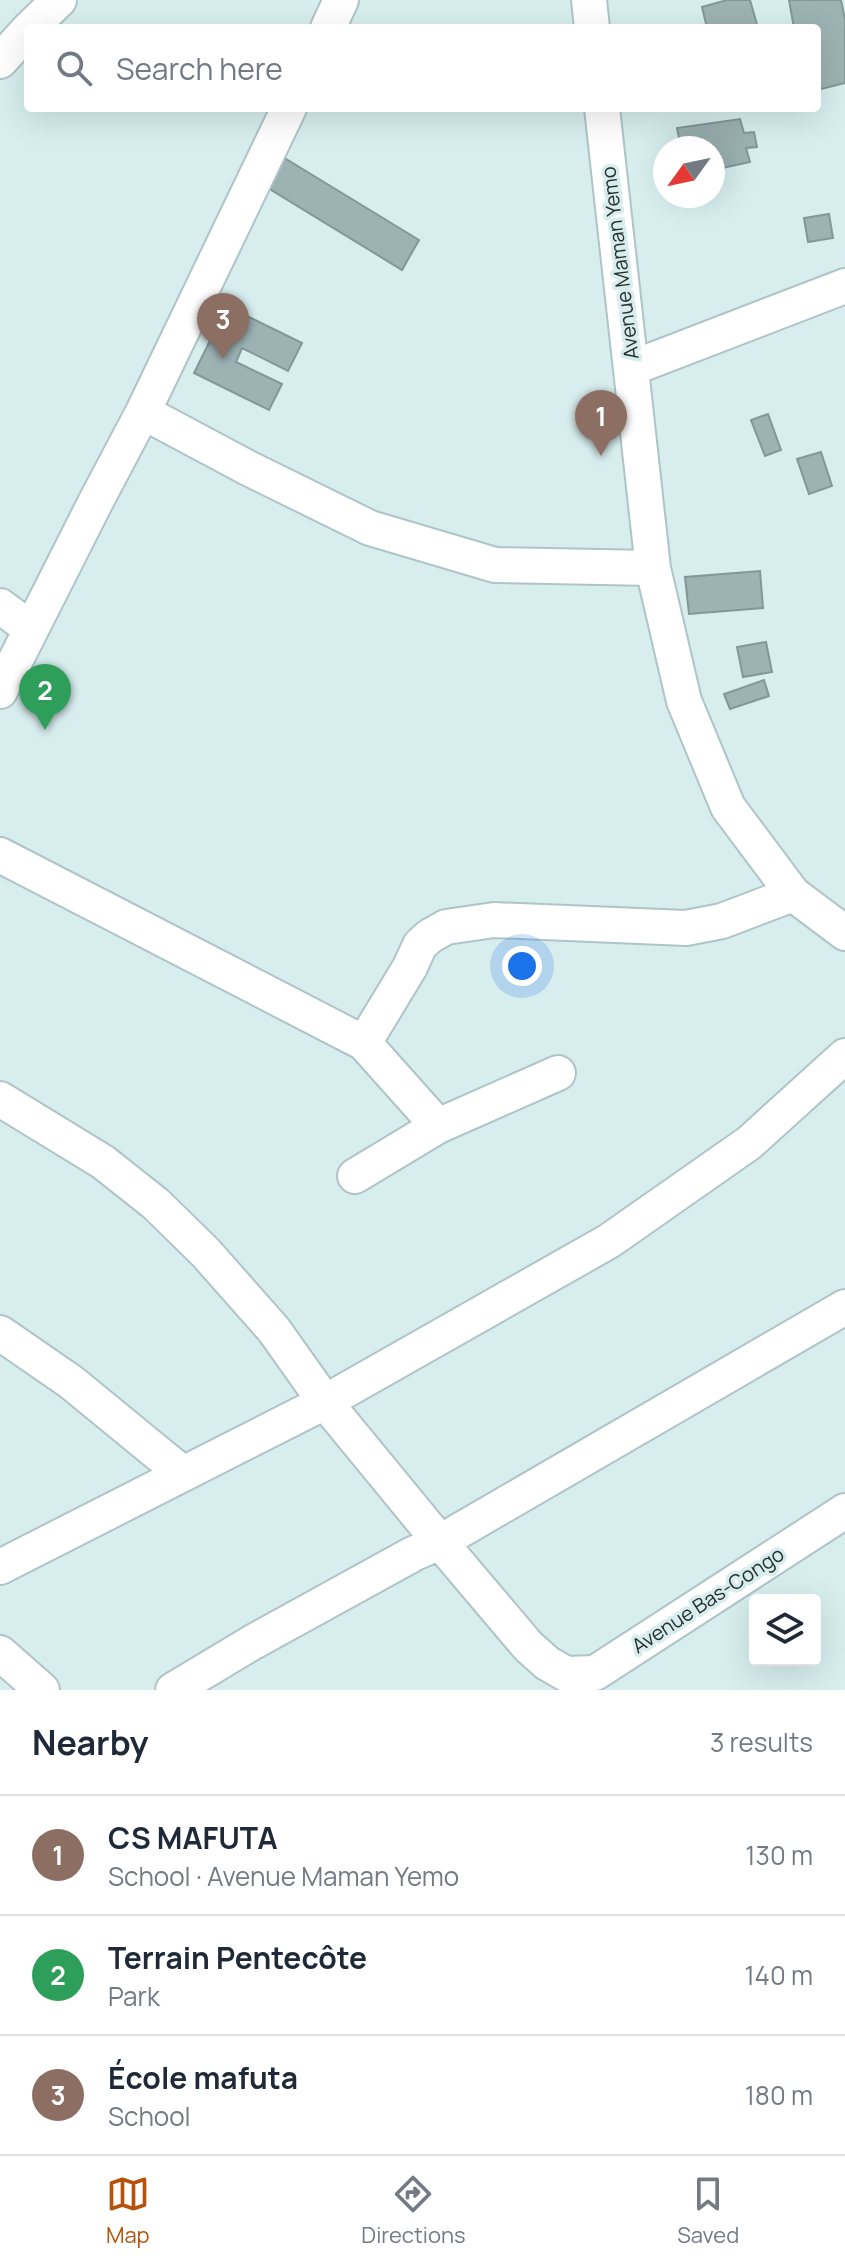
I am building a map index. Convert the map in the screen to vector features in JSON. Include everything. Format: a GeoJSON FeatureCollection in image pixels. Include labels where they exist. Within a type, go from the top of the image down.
{"type":"FeatureCollection","features":[{"type":"Feature","properties":{"kind":"street"},"geometry":{"type":"LineString","coordinates":[[30,24],[59,0]]}},
{"type":"Feature","properties":{"kind":"street"},"geometry":{"type":"LineString","coordinates":[[330,24],[341,0]]}},
{"type":"Feature","properties":{"kind":"street"},"geometry":{"type":"LineString","coordinates":[[589,0],[592,24]]}},
{"type":"Feature","properties":{"kind":"street"},"geometry":{"type":"LineString","coordinates":[[0,691],[143,412],[287,112]]}},
{"type":"Feature","properties":{"kind":"street","name":"Avenue Maman Yemo"},"geometry":{"type":"LineString","coordinates":[[602,112],[653,568],[684,701],[728,807],[793,894],[845,933]]}},
{"type":"Feature","properties":{"kind":"street"},"geometry":{"type":"LineString","coordinates":[[632,368],[845,286]]}},
{"type":"Feature","properties":{"kind":"street"},"geometry":{"type":"LineString","coordinates":[[143,412],[370,528],[495,565],[653,568]]}},
{"type":"Feature","properties":{"kind":"street"},"geometry":{"type":"LineString","coordinates":[[0,606],[31,629]]}},
{"type":"Feature","properties":{"kind":"street"},"geometry":{"type":"LineString","coordinates":[[0,855],[364,1043],[438,1126]]}},
{"type":"Feature","properties":{"kind":"street"},"geometry":{"type":"LineString","coordinates":[[364,1043],[420,945],[446,927],[494,920],[686,928],[722,921],[793,894]]}},
{"type":"Feature","properties":{"kind":"street"},"geometry":{"type":"LineString","coordinates":[[0,1567],[325,1402],[609,1241],[749,1143],[845,1056]]}},
{"type":"Feature","properties":{"kind":"street"},"geometry":{"type":"LineString","coordinates":[[355,1176],[438,1126],[558,1073]]}},
{"type":"Feature","properties":{"kind":"street"},"geometry":{"type":"LineString","coordinates":[[0,1099],[103,1162],[156,1204],[206,1253],[274,1330],[325,1402],[440,1542]]}},
{"type":"Feature","properties":{"kind":"street"},"geometry":{"type":"LineString","coordinates":[[173,1690],[266,1634],[440,1542],[845,1307]]}},
{"type":"Feature","properties":{"kind":"street"},"geometry":{"type":"LineString","coordinates":[[0,1333],[71,1382],[182,1473]]}},
{"type":"Feature","properties":{"kind":"street","name":"Avenue Bas-Congo"},"geometry":{"type":"LineString","coordinates":[[440,1542],[528,1646],[547,1663],[566,1674],[595,1673],[845,1511]]}},
{"type":"Feature","properties":{"kind":"street"},"geometry":{"type":"LineString","coordinates":[[0,1653],[42,1690]]}},
{"type":"Feature","properties":{"kind":"building"},"geometry":{"type":"Polygon","coordinates":[[[727,0],[750,0],[757,24],[706,24],[702,7],[727,0]]]}},
{"type":"Feature","properties":{"kind":"building"},"geometry":{"type":"Polygon","coordinates":[[[789,0],[841,0],[845,19],[845,83],[821,89],[821,24],[793,24],[789,0]]]}},
{"type":"Feature","properties":{"kind":"building"},"geometry":{"type":"Polygon","coordinates":[[[740,119],[744,133],[754,132],[757,147],[746,148],[750,162],[725,167],[725,136],[679,136],[677,128],[740,119]]]}},
{"type":"Feature","properties":{"kind":"building"},"geometry":{"type":"Polygon","coordinates":[[[278,154],[419,240],[402,270],[268,188],[278,154]]]}},
{"type":"Feature","properties":{"kind":"building"},"geometry":{"type":"Polygon","coordinates":[[[829,214],[833,238],[808,242],[804,218],[829,214]]]}},
{"type":"Feature","properties":{"kind":"building"},"geometry":{"type":"Polygon","coordinates":[[[227,306],[302,343],[288,371],[242,348],[236,362],[282,384],[269,410],[194,373],[227,306]]]}},
{"type":"Feature","properties":{"kind":"building"},"geometry":{"type":"Polygon","coordinates":[[[768,414],[781,450],[765,456],[751,420],[768,414]]]}},
{"type":"Feature","properties":{"kind":"building"},"geometry":{"type":"Polygon","coordinates":[[[821,452],[832,486],[809,494],[797,459],[821,452]]]}},
{"type":"Feature","properties":{"kind":"building"},"geometry":{"type":"Polygon","coordinates":[[[760,571],[763,608],[689,614],[685,577],[760,571]]]}},
{"type":"Feature","properties":{"kind":"building"},"geometry":{"type":"Polygon","coordinates":[[[766,642],[772,672],[743,677],[737,647],[766,642]]]}},
{"type":"Feature","properties":{"kind":"building"},"geometry":{"type":"Polygon","coordinates":[[[764,680],[769,696],[730,709],[724,694],[764,680]]]}},
{"type":"Feature","properties":{"kind":"place","name":"École mafuta"},"geometry":{"type":"Point","coordinates":[223,359]}},
{"type":"Feature","properties":{"kind":"place","name":"CS MAFUTA"},"geometry":{"type":"Point","coordinates":[601,456]}},
{"type":"Feature","properties":{"kind":"place","name":"Terrain Pentecôte"},"geometry":{"type":"Point","coordinates":[45,730]}}]}
